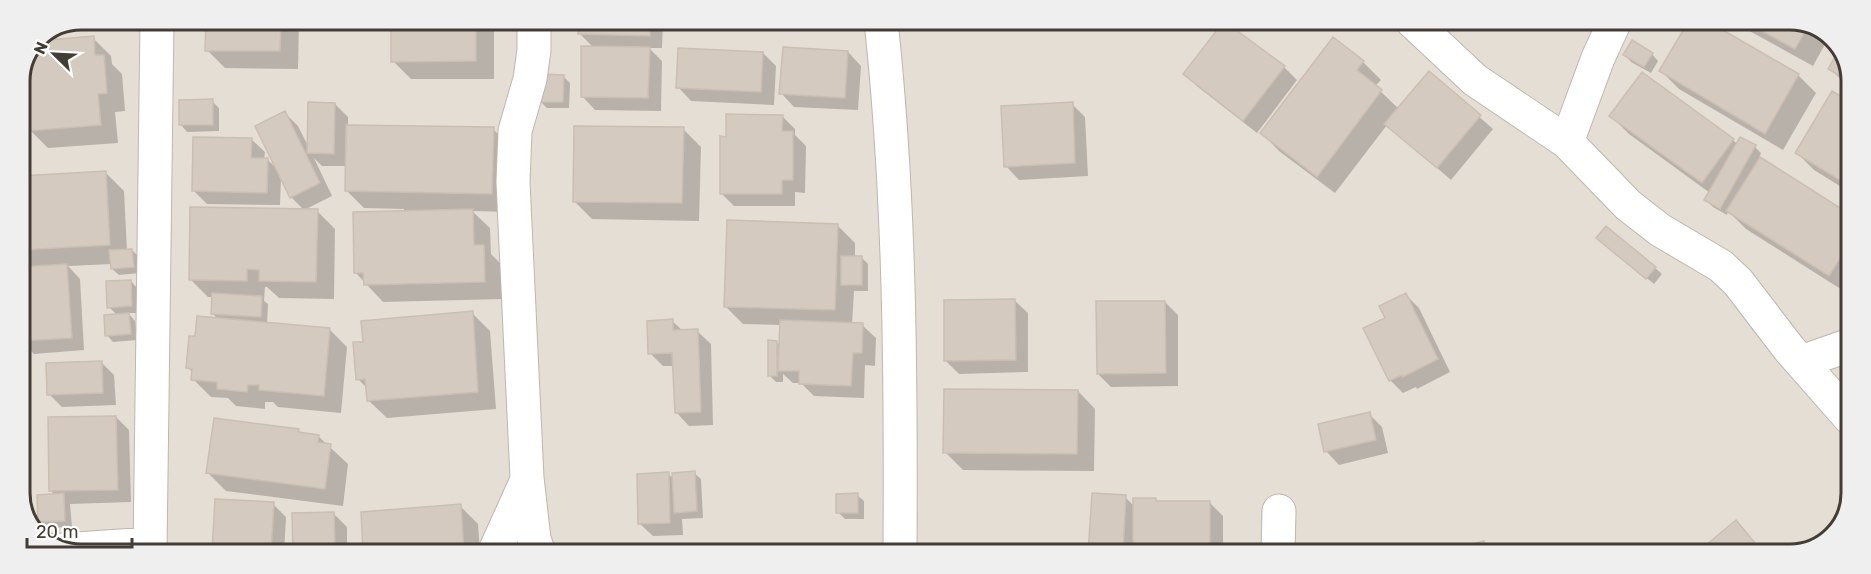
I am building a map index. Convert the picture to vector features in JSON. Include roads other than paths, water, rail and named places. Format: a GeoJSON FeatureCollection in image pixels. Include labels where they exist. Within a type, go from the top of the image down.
{"type":"FeatureCollection","features":[{"type":"Feature","properties":{"kind":"street"},"geometry":{"type":"LineString","coordinates":[[150,544],[157,30]]}},
{"type":"Feature","properties":{"kind":"street"},"geometry":{"type":"LineString","coordinates":[[534,30],[530,79],[515,131],[513,182],[527,478],[536,544]]}},
{"type":"Feature","properties":{"kind":"street"},"geometry":{"type":"LineString","coordinates":[[882,30],[889,95],[901,377],[900,544]]}},
{"type":"Feature","properties":{"kind":"street"},"geometry":{"type":"LineString","coordinates":[[1422,30],[1475,80],[1567,142],[1628,205],[1660,230],[1721,266],[1738,282],[1800,362],[1841,408]]}},
{"type":"Feature","properties":{"kind":"street"},"geometry":{"type":"LineString","coordinates":[[1567,142],[1611,30]]}},
{"type":"Feature","properties":{"kind":"street"},"geometry":{"type":"LineString","coordinates":[[1800,362],[1841,348]]}},
{"type":"Feature","properties":{"kind":"street"},"geometry":{"type":"LineString","coordinates":[[498,544],[527,478]]}},
{"type":"Feature","properties":{"kind":"street"},"geometry":{"type":"LineString","coordinates":[[1278,544],[1279,511]]}}]}
